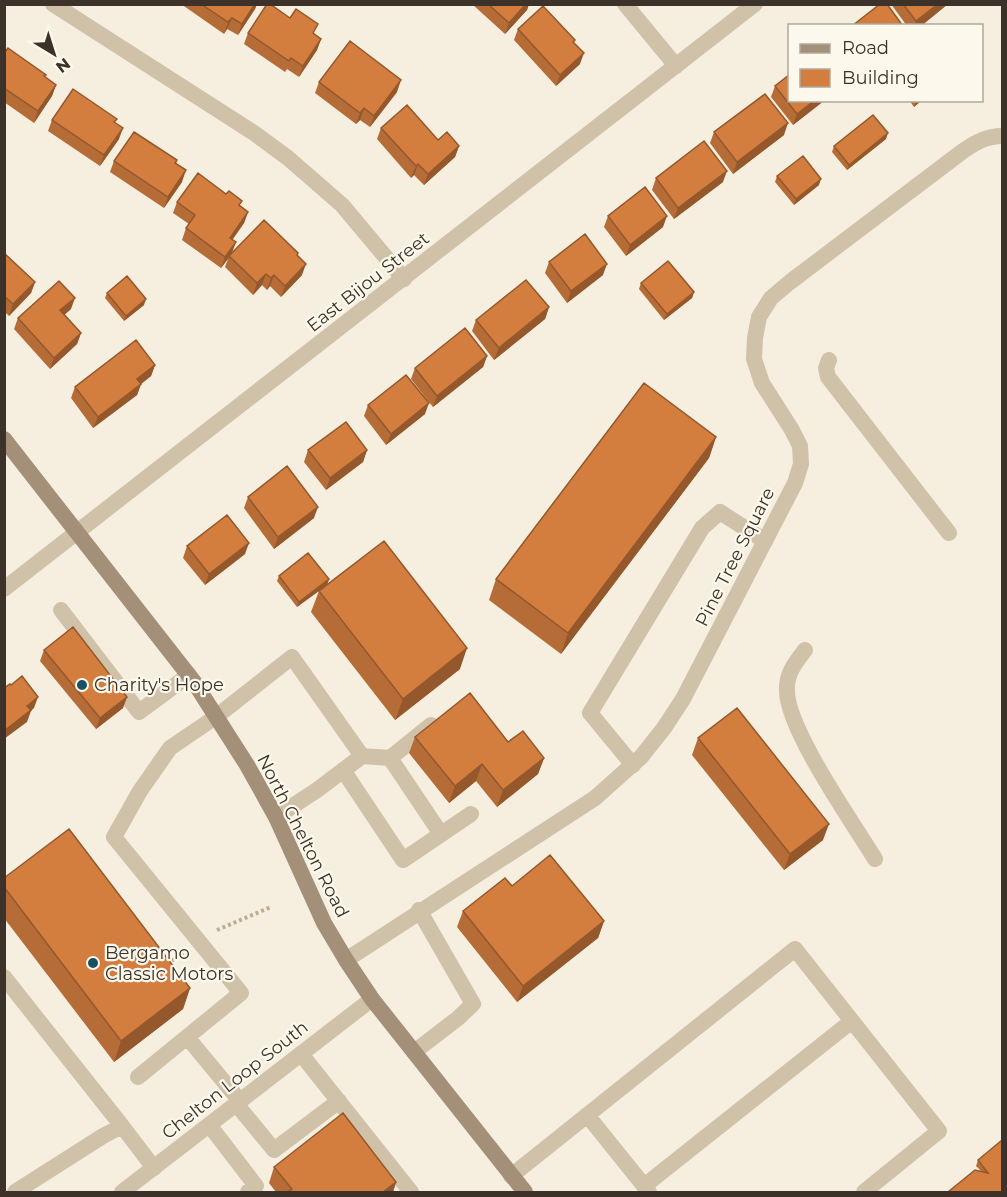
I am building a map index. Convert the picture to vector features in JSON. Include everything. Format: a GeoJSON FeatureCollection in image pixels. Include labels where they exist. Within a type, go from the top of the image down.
{"type":"FeatureCollection","features":[{"type":"Feature","properties":{"kind":"main road","name":"North Chelton Road"},"geometry":{"type":"LineString","coordinates":[[4,439],[189,675],[217,716],[276,817],[324,923],[346,960],[372,999],[525,1192]]}},
{"type":"Feature","properties":{"kind":"street"},"geometry":{"type":"LineString","coordinates":[[53,4],[254,133],[288,159],[342,205],[404,279]]}},
{"type":"Feature","properties":{"kind":"street"},"geometry":{"type":"LineString","coordinates":[[625,4],[676,66]]}},
{"type":"Feature","properties":{"kind":"street","name":"East Bijou Street"},"geometry":{"type":"LineString","coordinates":[[4,589],[755,4]]}},
{"type":"Feature","properties":{"kind":"street","name":"Pine Tree Square"},"geometry":{"type":"LineString","coordinates":[[346,960],[419,910],[595,798],[633,765],[664,728],[683,699],[765,541],[795,483],[801,464],[800,446],[762,383],[754,359],[759,317],[771,298],[790,282],[963,151],[977,141],[992,136],[1002,136]]}},
{"type":"Feature","properties":{"kind":"street"},"geometry":{"type":"LineString","coordinates":[[829,360],[826,368],[828,377],[949,533]]}},
{"type":"Feature","properties":{"kind":"street"},"geometry":{"type":"LineString","coordinates":[[633,765],[590,713],[702,528],[720,512],[765,541]]}},
{"type":"Feature","properties":{"kind":"street"},"geometry":{"type":"LineString","coordinates":[[61,610],[139,712],[189,675]]}},
{"type":"Feature","properties":{"kind":"street"},"geometry":{"type":"LineString","coordinates":[[805,650],[794,664],[788,678],[786,694],[793,715],[804,743],[875,859]]}},
{"type":"Feature","properties":{"kind":"street"},"geometry":{"type":"LineString","coordinates":[[138,1077],[241,993],[114,837],[140,791],[170,748],[217,716],[292,657],[362,756]]}},
{"type":"Feature","properties":{"kind":"street"},"geometry":{"type":"LineString","coordinates":[[276,817],[362,756],[390,758],[440,718]]}},
{"type":"Feature","properties":{"kind":"street"},"geometry":{"type":"LineString","coordinates":[[390,758],[441,834]]}},
{"type":"Feature","properties":{"kind":"street"},"geometry":{"type":"LineString","coordinates":[[343,770],[403,860],[471,814]]}},
{"type":"Feature","properties":{"kind":"street"},"geometry":{"type":"LineString","coordinates":[[414,1052],[473,1004],[419,910]]}},
{"type":"Feature","properties":{"kind":"street"},"geometry":{"type":"LineString","coordinates":[[511,1176],[795,949],[939,1131],[864,1192]]}},
{"type":"Feature","properties":{"kind":"street"},"geometry":{"type":"LineString","coordinates":[[4,977],[154,1168]]}},
{"type":"Feature","properties":{"kind":"street","name":"Chelton Loop South"},"geometry":{"type":"LineString","coordinates":[[122,1192],[372,999]]}},
{"type":"Feature","properties":{"kind":"street"},"geometry":{"type":"LineString","coordinates":[[587,1115],[646,1189],[852,1021]]}},
{"type":"Feature","properties":{"kind":"street"},"geometry":{"type":"LineString","coordinates":[[187,1037],[274,1150],[339,1101]]}},
{"type":"Feature","properties":{"kind":"street"},"geometry":{"type":"LineString","coordinates":[[301,1054],[411,1192]]}},
{"type":"Feature","properties":{"kind":"street"},"geometry":{"type":"LineString","coordinates":[[15,1192],[122,1126]]}},
{"type":"Feature","properties":{"kind":"street"},"geometry":{"type":"LineString","coordinates":[[210,1126],[256,1186],[248,1192]]}},
{"type":"Feature","properties":{"kind":"building"},"geometry":{"type":"Polygon","coordinates":[[[201,4],[255,4],[242,24],[232,18],[228,22],[201,4]]]}},
{"type":"Feature","properties":{"kind":"building"},"geometry":{"type":"Polygon","coordinates":[[[267,4],[290,18],[296,9],[318,24],[313,33],[321,39],[303,66],[291,58],[289,61],[248,33],[267,4]]]}},
{"type":"Feature","properties":{"kind":"building"},"geometry":{"type":"Polygon","coordinates":[[[488,4],[526,4],[509,23],[488,4]]]}},
{"type":"Feature","properties":{"kind":"building"},"geometry":{"type":"Polygon","coordinates":[[[880,4],[887,4],[902,24],[855,24],[880,4]]]}},
{"type":"Feature","properties":{"kind":"building"},"geometry":{"type":"Polygon","coordinates":[[[903,4],[938,4],[916,21],[903,4]]]}},
{"type":"Feature","properties":{"kind":"building"},"geometry":{"type":"Polygon","coordinates":[[[543,6],[584,53],[560,75],[518,29],[543,6]]]}},
{"type":"Feature","properties":{"kind":"building"},"geometry":{"type":"Polygon","coordinates":[[[350,41],[401,80],[374,116],[364,108],[360,113],[319,82],[350,41]]]}},
{"type":"Feature","properties":{"kind":"building"},"geometry":{"type":"Polygon","coordinates":[[[8,48],[46,75],[44,76],[56,85],[38,111],[4,88],[4,53],[8,48]]]}},
{"type":"Feature","properties":{"kind":"building"},"geometry":{"type":"Polygon","coordinates":[[[788,76],[788,102],[812,102],[797,114],[775,86],[788,76]]]}},
{"type":"Feature","properties":{"kind":"building"},"geometry":{"type":"Polygon","coordinates":[[[73,89],[117,119],[114,122],[123,128],[104,155],[52,120],[73,89]]]}},
{"type":"Feature","properties":{"kind":"building"},"geometry":{"type":"Polygon","coordinates":[[[765,94],[788,123],[737,162],[714,132],[765,94]]]}},
{"type":"Feature","properties":{"kind":"building"},"geometry":{"type":"Polygon","coordinates":[[[407,105],[438,140],[447,132],[459,146],[428,174],[418,164],[416,166],[381,128],[407,105]]]}},
{"type":"Feature","properties":{"kind":"building"},"geometry":{"type":"Polygon","coordinates":[[[873,115],[888,133],[849,165],[834,146],[873,115]]]}},
{"type":"Feature","properties":{"kind":"building"},"geometry":{"type":"Polygon","coordinates":[[[134,132],[177,160],[175,163],[186,170],[168,197],[114,161],[134,132]]]}},
{"type":"Feature","properties":{"kind":"building"},"geometry":{"type":"Polygon","coordinates":[[[704,141],[727,171],[678,208],[656,178],[704,141]]]}},
{"type":"Feature","properties":{"kind":"building"},"geometry":{"type":"Polygon","coordinates":[[[803,156],[821,179],[796,199],[777,176],[803,156]]]}},
{"type":"Feature","properties":{"kind":"building"},"geometry":{"type":"Polygon","coordinates":[[[198,173],[226,194],[229,191],[242,201],[239,205],[248,212],[230,238],[236,242],[225,257],[186,228],[195,215],[177,202],[198,173]]]}},
{"type":"Feature","properties":{"kind":"building"},"geometry":{"type":"Polygon","coordinates":[[[645,187],[667,216],[630,245],[608,216],[645,187]]]}},
{"type":"Feature","properties":{"kind":"building"},"geometry":{"type":"Polygon","coordinates":[[[264,220],[298,253],[297,255],[306,264],[285,286],[274,275],[271,278],[266,274],[257,283],[229,256],[264,220]]]}},
{"type":"Feature","properties":{"kind":"building"},"geometry":{"type":"Polygon","coordinates":[[[585,234],[607,264],[571,291],[549,262],[585,234]]]}},
{"type":"Feature","properties":{"kind":"building"},"geometry":{"type":"Polygon","coordinates":[[[4,253],[35,282],[13,304],[4,296],[4,253]]]}},
{"type":"Feature","properties":{"kind":"building"},"geometry":{"type":"Polygon","coordinates":[[[668,261],[694,292],[667,314],[641,283],[668,261]]]}},
{"type":"Feature","properties":{"kind":"building"},"geometry":{"type":"Polygon","coordinates":[[[127,276],[146,299],[126,316],[107,293],[127,276]]]}},
{"type":"Feature","properties":{"kind":"building"},"geometry":{"type":"Polygon","coordinates":[[[526,280],[549,307],[499,348],[476,320],[526,280]]]}},
{"type":"Feature","properties":{"kind":"building"},"geometry":{"type":"Polygon","coordinates":[[[59,281],[75,298],[60,310],[81,333],[54,358],[18,318],[59,281]]]}},
{"type":"Feature","properties":{"kind":"building"},"geometry":{"type":"Polygon","coordinates":[[[465,328],[487,356],[437,396],[415,368],[465,328]]]}},
{"type":"Feature","properties":{"kind":"building"},"geometry":{"type":"Polygon","coordinates":[[[136,340],[155,365],[137,379],[141,384],[98,417],[75,387],[136,340]]]}},
{"type":"Feature","properties":{"kind":"building"},"geometry":{"type":"Polygon","coordinates":[[[406,375],[429,403],[391,434],[368,405],[406,375]]]}},
{"type":"Feature","properties":{"kind":"building"},"geometry":{"type":"Polygon","coordinates":[[[644,383],[716,437],[568,633],[496,579],[644,383]]]}},
{"type":"Feature","properties":{"kind":"building"},"geometry":{"type":"Polygon","coordinates":[[[346,422],[367,450],[330,478],[308,450],[346,422]]]}},
{"type":"Feature","properties":{"kind":"building"},"geometry":{"type":"Polygon","coordinates":[[[287,466],[318,507],[278,537],[248,497],[287,466]]]}},
{"type":"Feature","properties":{"kind":"building"},"geometry":{"type":"Polygon","coordinates":[[[227,515],[249,543],[209,574],[187,546],[227,515]]]}},
{"type":"Feature","properties":{"kind":"building"},"geometry":{"type":"Polygon","coordinates":[[[384,541],[467,648],[403,699],[319,591],[384,541]]]}},
{"type":"Feature","properties":{"kind":"building"},"geometry":{"type":"Polygon","coordinates":[[[308,553],[329,579],[299,602],[279,576],[308,553]]]}},
{"type":"Feature","properties":{"kind":"building","name":"Charity's Hope"},"geometry":{"type":"Polygon","coordinates":[[[73,627],[127,697],[100,718],[44,650],[73,627]]]}},
{"type":"Feature","properties":{"kind":"building"},"geometry":{"type":"Polygon","coordinates":[[[22,676],[38,697],[27,706],[31,710],[4,731],[4,688],[22,676]]]}},
{"type":"Feature","properties":{"kind":"building"},"geometry":{"type":"Polygon","coordinates":[[[470,693],[508,742],[523,731],[544,758],[503,790],[482,764],[455,786],[415,737],[470,693]]]}},
{"type":"Feature","properties":{"kind":"building"},"geometry":{"type":"Polygon","coordinates":[[[737,708],[829,824],[790,854],[698,738],[737,708]]]}},
{"type":"Feature","properties":{"kind":"building","name":"Bergamo Classic Motors"},"geometry":{"type":"Polygon","coordinates":[[[69,829],[190,988],[121,1041],[4,887],[4,878],[69,829]]]}},
{"type":"Feature","properties":{"kind":"building"},"geometry":{"type":"Polygon","coordinates":[[[550,855],[604,921],[523,986],[463,911],[505,878],[512,886],[550,855]]]}},
{"type":"Feature","properties":{"kind":"building"},"geometry":{"type":"Polygon","coordinates":[[[343,1113],[396,1182],[383,1192],[288,1192],[292,1189],[274,1167],[343,1113]]]}},
{"type":"Feature","properties":{"kind":"building"},"geometry":{"type":"Polygon","coordinates":[[[1002,1140],[1002,1192],[948,1192],[975,1170],[988,1173],[978,1160],[1002,1140]]]}},
{"type":"Feature","properties":{"kind":"place","name":"Charity's Hope"},"geometry":{"type":"Point","coordinates":[82,685]}},
{"type":"Feature","properties":{"kind":"place","name":"Bergamo Classic Motors"},"geometry":{"type":"Point","coordinates":[93,963]}}]}
